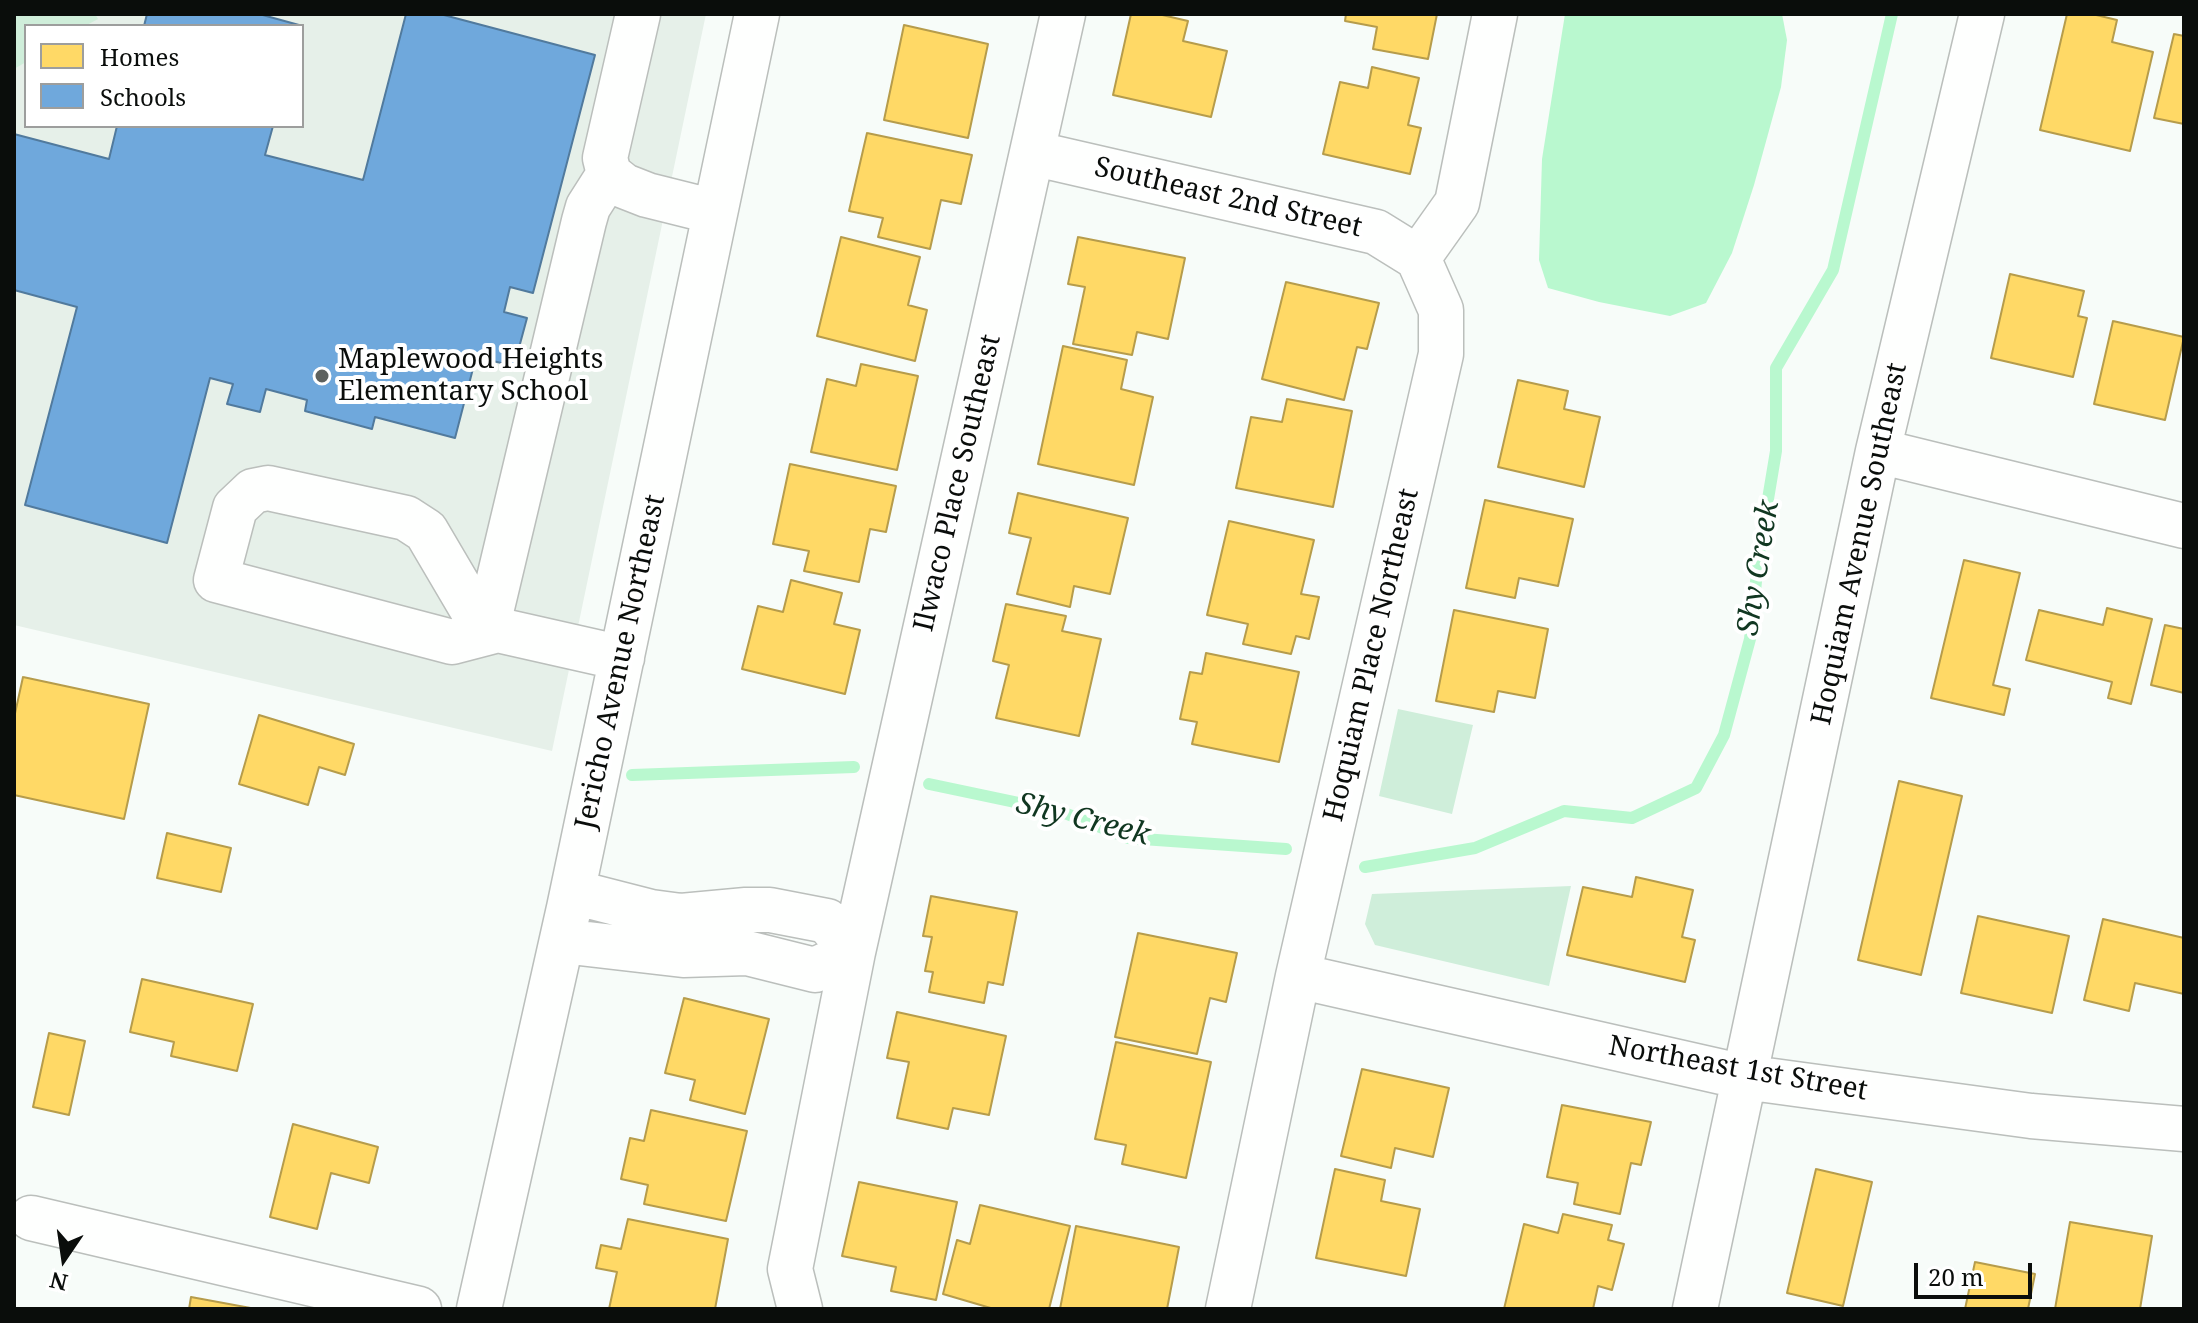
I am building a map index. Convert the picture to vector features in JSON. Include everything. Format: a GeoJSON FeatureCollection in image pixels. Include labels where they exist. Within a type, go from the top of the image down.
{"type":"FeatureCollection","features":[{"type":"Feature","properties":{"kind":"street"},"geometry":{"type":"LineString","coordinates":[[638,14],[605,158],[609,174],[624,186],[647,195],[715,212]]}},
{"type":"Feature","properties":{"kind":"street","name":"Jericho Avenue Northeast"},"geometry":{"type":"LineString","coordinates":[[479,1309],[573,892],[757,14]]}},
{"type":"Feature","properties":{"kind":"street","name":"Ilwaco Place Southeast"},"geometry":{"type":"LineString","coordinates":[[798,1305],[790,1269],[853,952],[1063,14]]}},
{"type":"Feature","properties":{"kind":"street"},"geometry":{"type":"LineString","coordinates":[[1418,258],[1457,203],[1495,14]]}},
{"type":"Feature","properties":{"kind":"street","name":"Hoquiam Avenue Southeast"},"geometry":{"type":"LineString","coordinates":[[1695,1309],[1878,451],[1982,14]]}},
{"type":"Feature","properties":{"kind":"street","name":"Southeast 2nd Street"},"geometry":{"type":"LineString","coordinates":[[1032,153],[1376,232],[1418,258]]}},
{"type":"Feature","properties":{"kind":"street"},"geometry":{"type":"LineString","coordinates":[[486,633],[584,221],[588,207],[609,174]]}},
{"type":"Feature","properties":{"kind":"street","name":"Hoquiam Place Northeast"},"geometry":{"type":"LineString","coordinates":[[1228,1309],[1298,976],[1441,354],[1441,310],[1418,258]]}},
{"type":"Feature","properties":{"kind":"street"},"geometry":{"type":"LineString","coordinates":[[1878,451],[2184,526]]}},
{"type":"Feature","properties":{"kind":"street"},"geometry":{"type":"LineString","coordinates":[[486,633],[426,531],[406,518],[268,488],[253,491],[235,508],[216,580],[452,642],[498,630],[622,658]]}},
{"type":"Feature","properties":{"kind":"street"},"geometry":{"type":"LineString","coordinates":[[562,941],[683,955],[747,953],[815,970],[853,952],[827,921],[770,910],[681,916],[651,912],[573,892]]}},
{"type":"Feature","properties":{"kind":"street","name":"Northeast 1st Street"},"geometry":{"type":"LineString","coordinates":[[1298,976],[1744,1077],[2031,1116],[2184,1129]]}},
{"type":"Feature","properties":{"kind":"street"},"geometry":{"type":"LineString","coordinates":[[31,1218],[419,1309]]}},
{"type":"Feature","properties":{"kind":"shaded area","name":"Maplewood Heights Elementary School"},"geometry":{"type":"Polygon","coordinates":[[[14,14],[706,14],[552,751],[14,625],[14,14]]]}},
{"type":"Feature","properties":{"kind":"shaded area"},"geometry":{"type":"Polygon","coordinates":[[[14,14],[95,14],[98,19],[89,24],[24,24],[24,63],[14,69],[14,14]]]}},
{"type":"Feature","properties":{"kind":"shaded area"},"geometry":{"type":"Polygon","coordinates":[[[1565,14],[1782,14],[1787,40],[1781,87],[1732,253],[1706,303],[1670,316],[1548,288],[1539,260],[1542,159],[1565,14]]]}},
{"type":"Feature","properties":{"kind":"shaded area"},"geometry":{"type":"Polygon","coordinates":[[[1398,709],[1473,725],[1452,814],[1379,796],[1398,709]]]}},
{"type":"Feature","properties":{"kind":"shaded area"},"geometry":{"type":"Polygon","coordinates":[[[1571,886],[1549,986],[1375,945],[1365,924],[1372,894],[1571,886]]]}},
{"type":"Feature","properties":{"kind":"building: Homes"},"geometry":{"type":"Polygon","coordinates":[[[1131,14],[1158,14],[1188,21],[1183,41],[1227,51],[1211,117],[1113,95],[1131,14]]]}},
{"type":"Feature","properties":{"kind":"building: Homes"},"geometry":{"type":"Polygon","coordinates":[[[1346,14],[1437,14],[1428,59],[1373,49],[1377,27],[1345,21],[1346,14]]]}},
{"type":"Feature","properties":{"kind":"building: Homes"},"geometry":{"type":"Polygon","coordinates":[[[2067,14],[2092,14],[2117,20],[2112,42],[2153,52],[2130,151],[2040,130],[2067,14]]]}},
{"type":"Feature","properties":{"kind":"building: Homes"},"geometry":{"type":"Polygon","coordinates":[[[904,25],[988,44],[968,138],[884,120],[904,25]]]}},
{"type":"Feature","properties":{"kind":"building: Homes"},"geometry":{"type":"Polygon","coordinates":[[[2174,34],[2184,36],[2184,124],[2154,118],[2174,34]]]}},
{"type":"Feature","properties":{"kind":"building: Homes"},"geometry":{"type":"Polygon","coordinates":[[[1372,67],[1419,78],[1408,125],[1421,128],[1410,174],[1323,154],[1340,82],[1368,88],[1372,67]]]}},
{"type":"Feature","properties":{"kind":"building: Homes"},"geometry":{"type":"Polygon","coordinates":[[[867,133],[972,155],[961,204],[941,200],[930,249],[878,237],[883,218],[849,211],[867,133]]]}},
{"type":"Feature","properties":{"kind":"building: Homes"},"geometry":{"type":"Polygon","coordinates":[[[841,237],[920,257],[908,305],[927,310],[915,361],[817,336],[841,237]]]}},
{"type":"Feature","properties":{"kind":"building: Homes"},"geometry":{"type":"Polygon","coordinates":[[[1078,237],[1185,258],[1168,339],[1137,332],[1132,355],[1073,344],[1085,287],[1068,284],[1078,237]]]}},
{"type":"Feature","properties":{"kind":"building: Homes"},"geometry":{"type":"Polygon","coordinates":[[[2010,274],[2084,291],[2078,316],[2087,318],[2073,377],[1991,358],[2010,274]]]}},
{"type":"Feature","properties":{"kind":"building: Homes"},"geometry":{"type":"Polygon","coordinates":[[[1286,282],[1379,303],[1367,349],[1357,347],[1344,400],[1262,379],[1286,282]]]}},
{"type":"Feature","properties":{"kind":"building: Homes"},"geometry":{"type":"Polygon","coordinates":[[[2113,321],[2184,337],[2165,420],[2094,404],[2113,321]]]}},
{"type":"Feature","properties":{"kind":"building: Homes"},"geometry":{"type":"Polygon","coordinates":[[[1063,346],[1127,360],[1121,389],[1153,397],[1134,485],[1038,464],[1063,346]]]}},
{"type":"Feature","properties":{"kind":"building: Homes"},"geometry":{"type":"Polygon","coordinates":[[[861,364],[918,376],[897,470],[811,452],[827,379],[856,386],[861,364]]]}},
{"type":"Feature","properties":{"kind":"building: Homes"},"geometry":{"type":"Polygon","coordinates":[[[1518,380],[1568,391],[1564,409],[1600,417],[1584,487],[1498,467],[1518,380]]]}},
{"type":"Feature","properties":{"kind":"building: Homes"},"geometry":{"type":"Polygon","coordinates":[[[1287,399],[1352,411],[1333,507],[1236,488],[1251,417],[1282,422],[1287,399]]]}},
{"type":"Feature","properties":{"kind":"building: Homes"},"geometry":{"type":"Polygon","coordinates":[[[790,464],[896,486],[886,532],[870,529],[859,582],[804,571],[809,551],[773,544],[790,464]]]}},
{"type":"Feature","properties":{"kind":"building: Homes"},"geometry":{"type":"Polygon","coordinates":[[[1018,493],[1128,518],[1110,594],[1074,586],[1070,607],[1017,594],[1031,538],[1009,533],[1018,493]]]}},
{"type":"Feature","properties":{"kind":"building: Homes"},"geometry":{"type":"Polygon","coordinates":[[[1485,500],[1573,519],[1558,586],[1519,578],[1515,598],[1466,588],[1485,500]]]}},
{"type":"Feature","properties":{"kind":"building: Homes"},"geometry":{"type":"Polygon","coordinates":[[[1229,521],[1314,540],[1301,594],[1319,597],[1309,639],[1296,636],[1291,654],[1243,644],[1248,624],[1207,615],[1229,521]]]}},
{"type":"Feature","properties":{"kind":"building: Homes"},"geometry":{"type":"Polygon","coordinates":[[[1964,560],[2020,573],[1993,685],[2010,689],[2004,715],[1931,698],[1964,560]]]}},
{"type":"Feature","properties":{"kind":"building: Homes"},"geometry":{"type":"Polygon","coordinates":[[[791,580],[842,593],[834,624],[860,630],[845,694],[742,669],[758,606],[783,612],[791,580]]]}},
{"type":"Feature","properties":{"kind":"building: Homes"},"geometry":{"type":"Polygon","coordinates":[[[1006,604],[1066,616],[1062,631],[1101,639],[1079,736],[996,718],[1009,665],[993,661],[1006,604]]]}},
{"type":"Feature","properties":{"kind":"building: Homes"},"geometry":{"type":"Polygon","coordinates":[[[2107,608],[2152,619],[2131,704],[2108,698],[2112,682],[2026,660],[2039,610],[2103,625],[2107,608]]]}},
{"type":"Feature","properties":{"kind":"building: Homes"},"geometry":{"type":"Polygon","coordinates":[[[1454,610],[1548,629],[1535,698],[1498,691],[1494,712],[1436,701],[1454,610]]]}},
{"type":"Feature","properties":{"kind":"building: Homes"},"geometry":{"type":"Polygon","coordinates":[[[2165,625],[2184,629],[2184,693],[2151,685],[2165,625]]]}},
{"type":"Feature","properties":{"kind":"building: Homes"},"geometry":{"type":"Polygon","coordinates":[[[1206,653],[1299,672],[1279,762],[1192,744],[1197,722],[1180,719],[1190,672],[1202,674],[1206,653]]]}},
{"type":"Feature","properties":{"kind":"building: Homes"},"geometry":{"type":"Polygon","coordinates":[[[23,677],[149,704],[124,819],[14,795],[14,718],[23,677]]]}},
{"type":"Feature","properties":{"kind":"building: Homes"},"geometry":{"type":"Polygon","coordinates":[[[259,715],[354,744],[345,775],[319,767],[308,805],[239,784],[259,715]]]}},
{"type":"Feature","properties":{"kind":"building: Homes"},"geometry":{"type":"Polygon","coordinates":[[[1899,781],[1962,796],[1921,975],[1858,960],[1899,781]]]}},
{"type":"Feature","properties":{"kind":"building: Homes"},"geometry":{"type":"Polygon","coordinates":[[[167,833],[231,848],[221,892],[157,878],[167,833]]]}},
{"type":"Feature","properties":{"kind":"building: Homes"},"geometry":{"type":"Polygon","coordinates":[[[1636,877],[1693,890],[1682,937],[1695,940],[1685,982],[1567,955],[1583,887],[1632,897],[1636,877]]]}},
{"type":"Feature","properties":{"kind":"building: Homes"},"geometry":{"type":"Polygon","coordinates":[[[931,896],[1017,912],[1003,985],[988,982],[984,1003],[929,992],[933,972],[925,971],[932,937],[923,936],[931,896]]]}},
{"type":"Feature","properties":{"kind":"building: Homes"},"geometry":{"type":"Polygon","coordinates":[[[1978,916],[2069,936],[2052,1013],[1961,993],[1978,916]]]}},
{"type":"Feature","properties":{"kind":"building: Homes"},"geometry":{"type":"Polygon","coordinates":[[[2103,919],[2184,938],[2184,994],[2135,983],[2129,1011],[2084,1000],[2103,919]]]}},
{"type":"Feature","properties":{"kind":"building: Homes"},"geometry":{"type":"Polygon","coordinates":[[[1138,933],[1237,953],[1226,1002],[1210,998],[1197,1054],[1115,1037],[1138,933]]]}},
{"type":"Feature","properties":{"kind":"building: Homes"},"geometry":{"type":"Polygon","coordinates":[[[142,979],[253,1004],[237,1071],[171,1056],[174,1042],[130,1032],[142,979]]]}},
{"type":"Feature","properties":{"kind":"building: Homes"},"geometry":{"type":"Polygon","coordinates":[[[684,998],[769,1019],[745,1114],[690,1100],[695,1080],[665,1073],[684,998]]]}},
{"type":"Feature","properties":{"kind":"building: Homes"},"geometry":{"type":"Polygon","coordinates":[[[897,1012],[1006,1036],[989,1115],[953,1108],[948,1129],[897,1118],[909,1062],[887,1058],[897,1012]]]}},
{"type":"Feature","properties":{"kind":"building: Homes"},"geometry":{"type":"Polygon","coordinates":[[[49,1033],[85,1041],[69,1115],[33,1107],[49,1033]]]}},
{"type":"Feature","properties":{"kind":"building: Homes"},"geometry":{"type":"Polygon","coordinates":[[[1116,1042],[1211,1062],[1186,1178],[1122,1164],[1126,1145],[1095,1139],[1116,1042]]]}},
{"type":"Feature","properties":{"kind":"building: Homes"},"geometry":{"type":"Polygon","coordinates":[[[1362,1069],[1449,1088],[1433,1157],[1395,1148],[1391,1168],[1341,1156],[1362,1069]]]}},
{"type":"Feature","properties":{"kind":"building: Homes"},"geometry":{"type":"Polygon","coordinates":[[[1562,1105],[1651,1122],[1641,1165],[1631,1163],[1620,1214],[1574,1204],[1578,1183],[1547,1177],[1562,1105]]]}},
{"type":"Feature","properties":{"kind":"building: Homes"},"geometry":{"type":"Polygon","coordinates":[[[651,1110],[747,1131],[726,1221],[644,1204],[648,1185],[621,1179],[630,1138],[644,1141],[651,1110]]]}},
{"type":"Feature","properties":{"kind":"building: Homes"},"geometry":{"type":"Polygon","coordinates":[[[293,1124],[378,1147],[369,1183],[331,1173],[317,1229],[270,1217],[293,1124]]]}},
{"type":"Feature","properties":{"kind":"building: Homes"},"geometry":{"type":"Polygon","coordinates":[[[1335,1169],[1385,1180],[1381,1201],[1420,1209],[1406,1276],[1316,1258],[1335,1169]]]}},
{"type":"Feature","properties":{"kind":"building: Homes"},"geometry":{"type":"Polygon","coordinates":[[[1816,1169],[1872,1182],[1843,1306],[1787,1293],[1816,1169]]]}},
{"type":"Feature","properties":{"kind":"building: Homes"},"geometry":{"type":"Polygon","coordinates":[[[859,1182],[957,1202],[936,1300],[891,1291],[896,1267],[842,1256],[859,1182]]]}},
{"type":"Feature","properties":{"kind":"building: Homes"},"geometry":{"type":"Polygon","coordinates":[[[980,1205],[1070,1226],[1049,1309],[994,1309],[943,1294],[957,1240],[970,1244],[980,1205]]]}},
{"type":"Feature","properties":{"kind":"building: Homes"},"geometry":{"type":"Polygon","coordinates":[[[1563,1214],[1612,1225],[1608,1240],[1624,1244],[1612,1290],[1598,1286],[1593,1309],[1504,1309],[1524,1224],[1558,1233],[1563,1214]]]}},
{"type":"Feature","properties":{"kind":"building: Homes"},"geometry":{"type":"Polygon","coordinates":[[[628,1219],[728,1239],[715,1309],[609,1309],[617,1272],[596,1268],[601,1245],[621,1249],[628,1219]]]}},
{"type":"Feature","properties":{"kind":"building: Homes"},"geometry":{"type":"Polygon","coordinates":[[[2070,1222],[2152,1236],[2140,1309],[2055,1309],[2070,1222]]]}},
{"type":"Feature","properties":{"kind":"building: Homes"},"geometry":{"type":"Polygon","coordinates":[[[1076,1226],[1179,1247],[1167,1309],[1060,1309],[1076,1226]]]}},
{"type":"Feature","properties":{"kind":"building: Homes"},"geometry":{"type":"Polygon","coordinates":[[[1975,1262],[2035,1274],[2028,1309],[1965,1309],[1975,1262]]]}},
{"type":"Feature","properties":{"kind":"building: Homes"},"geometry":{"type":"Polygon","coordinates":[[[191,1297],[256,1309],[189,1309],[191,1297]]]}},
{"type":"Feature","properties":{"kind":"building: Schools"},"geometry":{"type":"Polygon","coordinates":[[[147,14],[259,14],[295,24],[144,24],[147,14]]]}},
{"type":"Feature","properties":{"kind":"building: Schools"},"geometry":{"type":"Polygon","coordinates":[[[406,14],[440,14],[595,55],[533,293],[510,287],[504,312],[527,318],[514,366],[476,357],[455,438],[375,417],[372,429],[305,411],[307,400],[266,389],[260,412],[227,404],[233,384],[210,378],[167,543],[25,505],[77,307],[14,290],[14,134],[109,159],[117,128],[272,128],[265,155],[363,180],[406,14]]]}},
{"type":"Feature","properties":{"kind":"waterway","name":"Shy Creek"},"geometry":{"type":"LineString","coordinates":[[1365,867],[1475,848],[1564,811],[1632,818],[1696,788],[1724,735],[1750,639],[1759,553],[1776,451],[1776,368],[1833,270],[1892,14]]}},
{"type":"Feature","properties":{"kind":"waterway","name":"Shy Creek"},"geometry":{"type":"LineString","coordinates":[[632,775],[854,767]]}},
{"type":"Feature","properties":{"kind":"waterway","name":"Shy Creek"},"geometry":{"type":"LineString","coordinates":[[929,784],[1062,812],[1128,838],[1286,849]]}},
{"type":"Feature","properties":{"kind":"place","name":"Maplewood Heights Elementary School"},"geometry":{"type":"Point","coordinates":[322,376]}}]}
